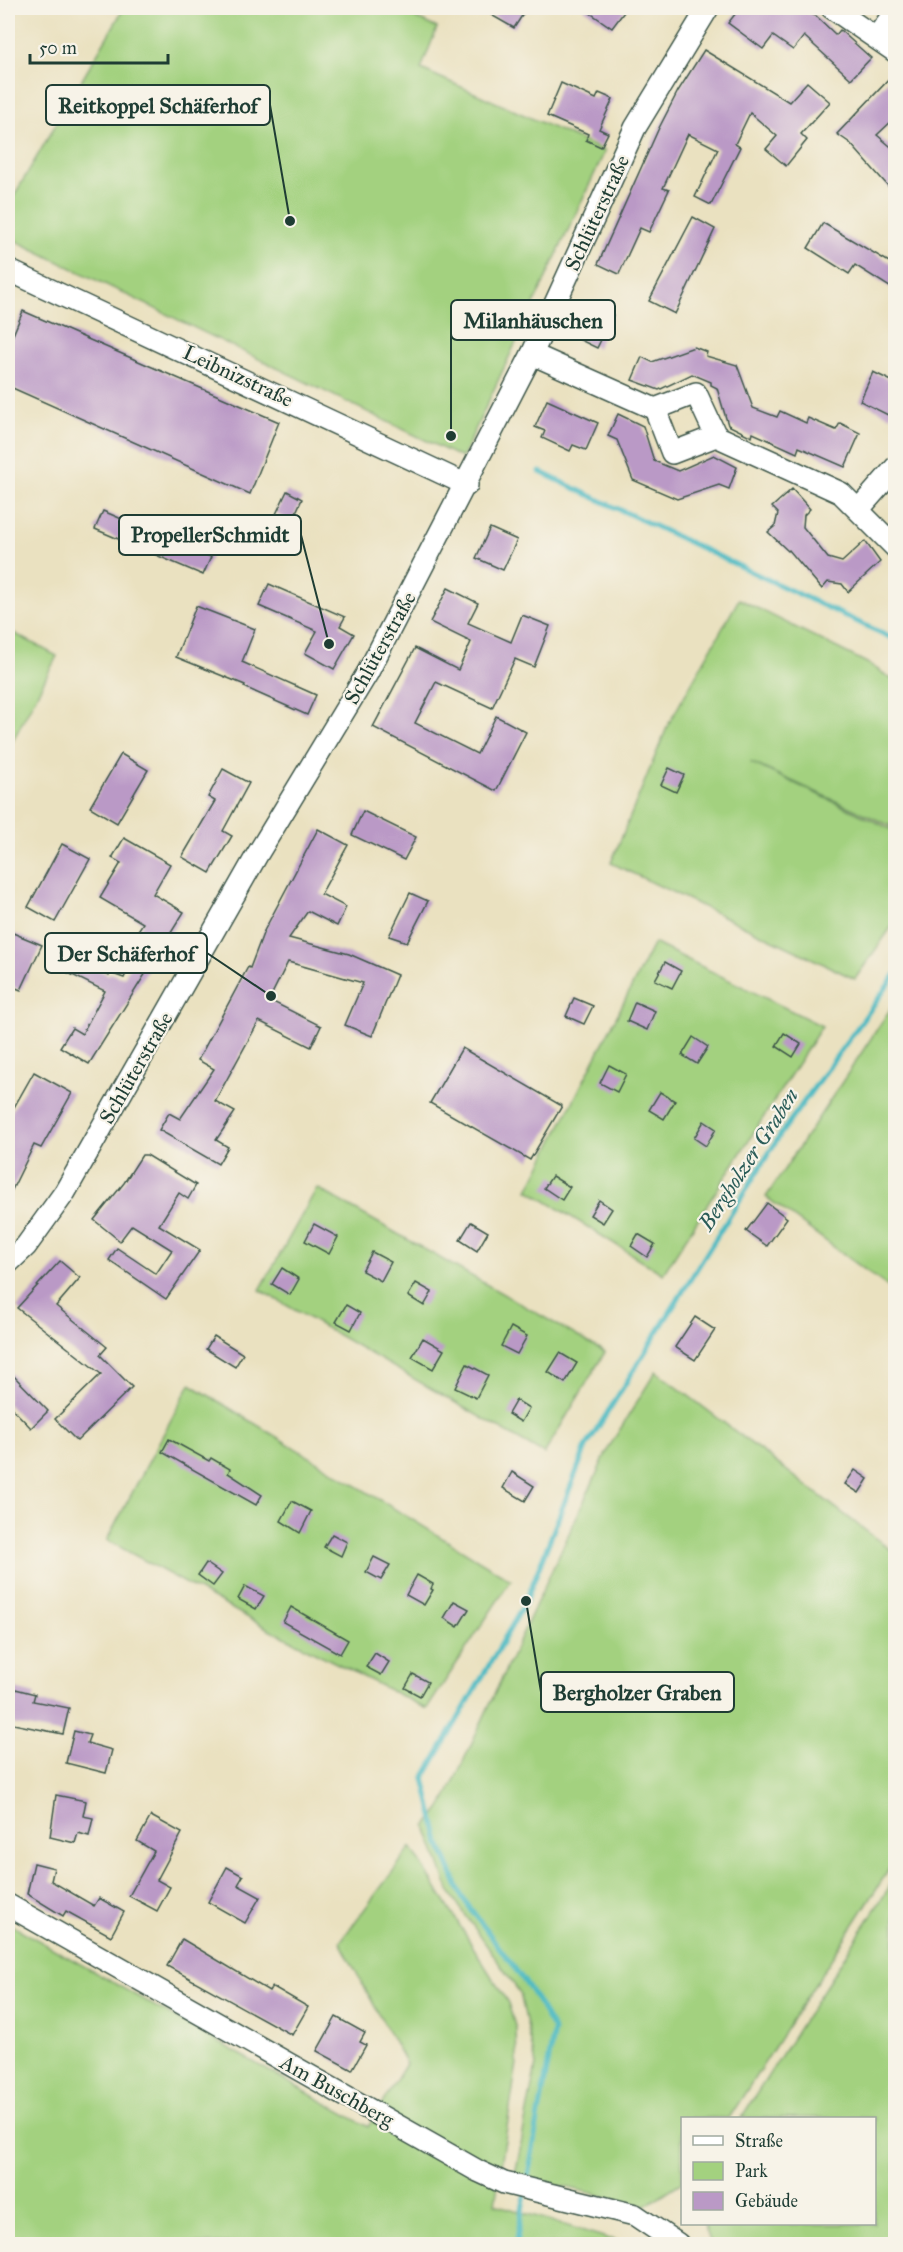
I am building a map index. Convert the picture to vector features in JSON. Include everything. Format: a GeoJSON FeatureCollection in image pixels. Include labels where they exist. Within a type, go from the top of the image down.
{"type":"FeatureCollection","features":[{"type":"Feature","properties":{"kind":"street","name":"Schlüterstraße"},"geometry":{"type":"LineString","coordinates":[[8,1263],[26,1246],[65,1192],[257,855],[368,672],[467,485],[532,354],[635,128],[708,8]]}},
{"type":"Feature","properties":{"kind":"street"},"geometry":{"type":"LineString","coordinates":[[832,8],[896,52]]}},
{"type":"Feature","properties":{"kind":"street"},"geometry":{"type":"LineString","coordinates":[[877,37],[896,10]]}},
{"type":"Feature","properties":{"kind":"street","name":"Leibnizstraße"},"geometry":{"type":"LineString","coordinates":[[8,270],[467,485]]}},
{"type":"Feature","properties":{"kind":"street"},"geometry":{"type":"LineString","coordinates":[[532,354],[655,409],[672,453],[716,436]]}},
{"type":"Feature","properties":{"kind":"street"},"geometry":{"type":"LineString","coordinates":[[655,409],[696,393],[716,436],[841,493],[896,548]]}},
{"type":"Feature","properties":{"kind":"street"},"geometry":{"type":"LineString","coordinates":[[859,509],[896,467]]}},
{"type":"Feature","properties":{"kind":"street","name":"Am Buschberg"},"geometry":{"type":"LineString","coordinates":[[8,1905],[478,2171],[504,2182],[635,2215],[678,2244]]}},
{"type":"Feature","properties":{"kind":"green space"},"geometry":{"type":"Polygon","coordinates":[[[124,8],[394,8],[437,28],[421,69],[605,151],[462,458],[8,237],[8,206],[124,8]]]}},
{"type":"Feature","properties":{"kind":"green space"},"geometry":{"type":"Polygon","coordinates":[[[739,599],[869,664],[895,681],[895,828],[750,762],[895,831],[895,922],[855,979],[611,863],[668,725],[739,599]]]}},
{"type":"Feature","properties":{"kind":"green space"},"geometry":{"type":"Polygon","coordinates":[[[8,630],[57,656],[8,750],[8,630]]]}},
{"type":"Feature","properties":{"kind":"green space"},"geometry":{"type":"Polygon","coordinates":[[[654,943],[822,1026],[663,1274],[528,1190],[654,943]]]}},
{"type":"Feature","properties":{"kind":"green space"},"geometry":{"type":"Polygon","coordinates":[[[895,1002],[896,1292],[766,1197],[895,1002]]]}},
{"type":"Feature","properties":{"kind":"green space"},"geometry":{"type":"Polygon","coordinates":[[[317,1188],[605,1352],[544,1454],[260,1290],[317,1188]]]}},
{"type":"Feature","properties":{"kind":"green space"},"geometry":{"type":"Polygon","coordinates":[[[656,1371],[895,1553],[895,1860],[730,2117],[681,2117],[681,2183],[645,2206],[515,2175],[536,2065],[520,1993],[450,1893],[426,1827],[443,1805],[609,1447],[656,1371]]]}},
{"type":"Feature","properties":{"kind":"green space"},"geometry":{"type":"Polygon","coordinates":[[[190,1384],[511,1580],[427,1709],[265,1627],[107,1540],[190,1384]]]}},
{"type":"Feature","properties":{"kind":"green space"},"geometry":{"type":"Polygon","coordinates":[[[411,1847],[508,2003],[516,2029],[517,2063],[495,2204],[627,2244],[8,2244],[8,1923],[368,2127],[406,2064],[340,1942],[411,1847]]]}},
{"type":"Feature","properties":{"kind":"green space"},"geometry":{"type":"Polygon","coordinates":[[[895,1878],[895,2244],[711,2244],[704,2225],[876,2225],[876,2117],[742,2117],[895,1878]]]}},
{"type":"Feature","properties":{"kind":"building"},"geometry":{"type":"Polygon","coordinates":[[[479,8],[527,8],[514,28],[479,8]]]}},
{"type":"Feature","properties":{"kind":"building"},"geometry":{"type":"Polygon","coordinates":[[[583,8],[627,8],[612,28],[583,8]]]}},
{"type":"Feature","properties":{"kind":"building"},"geometry":{"type":"Polygon","coordinates":[[[740,8],[796,8],[816,16],[836,35],[840,30],[871,58],[851,79],[804,36],[793,50],[773,36],[763,49],[728,23],[740,8]]]}},
{"type":"Feature","properties":{"kind":"building"},"geometry":{"type":"Polygon","coordinates":[[[704,50],[789,102],[807,82],[830,102],[801,134],[807,140],[786,166],[766,149],[777,136],[750,113],[735,144],[740,147],[711,205],[695,197],[718,149],[688,134],[663,188],[669,190],[649,232],[640,228],[619,274],[598,264],[658,130],[678,91],[704,50]]]}},
{"type":"Feature","properties":{"kind":"building"},"geometry":{"type":"Polygon","coordinates":[[[896,72],[896,117],[877,135],[896,151],[896,195],[850,143],[837,134],[896,72]]]}},
{"type":"Feature","properties":{"kind":"building"},"geometry":{"type":"Polygon","coordinates":[[[561,83],[596,99],[599,93],[613,99],[599,129],[608,133],[601,147],[586,140],[588,134],[547,116],[561,83]]]}},
{"type":"Feature","properties":{"kind":"building"},"geometry":{"type":"Polygon","coordinates":[[[693,217],[715,229],[675,314],[649,301],[693,217]]]}},
{"type":"Feature","properties":{"kind":"building"},"geometry":{"type":"Polygon","coordinates":[[[823,223],[896,266],[896,291],[855,265],[849,274],[808,248],[823,223]]]}},
{"type":"Feature","properties":{"kind":"building"},"geometry":{"type":"Polygon","coordinates":[[[600,309],[613,315],[597,348],[574,337],[586,310],[597,315],[600,309]]]}},
{"type":"Feature","properties":{"kind":"building"},"geometry":{"type":"Polygon","coordinates":[[[23,311],[279,422],[250,494],[8,386],[8,347],[23,311]]]}},
{"type":"Feature","properties":{"kind":"building"},"geometry":{"type":"Polygon","coordinates":[[[694,347],[707,352],[706,356],[737,365],[753,408],[777,417],[780,411],[806,423],[808,418],[836,430],[840,423],[860,433],[845,467],[799,447],[797,453],[753,433],[752,437],[728,425],[717,388],[711,385],[711,382],[692,374],[659,390],[632,380],[642,357],[652,362],[694,347]]]}},
{"type":"Feature","properties":{"kind":"building"},"geometry":{"type":"Polygon","coordinates":[[[873,372],[896,383],[896,405],[890,416],[860,401],[873,372]]]}},
{"type":"Feature","properties":{"kind":"building"},"geometry":{"type":"Polygon","coordinates":[[[547,400],[598,423],[586,450],[573,445],[570,451],[542,438],[545,431],[535,427],[547,400]]]}},
{"type":"Feature","properties":{"kind":"building"},"geometry":{"type":"Polygon","coordinates":[[[618,414],[643,426],[654,461],[678,471],[714,455],[737,467],[729,489],[719,485],[677,499],[633,480],[617,440],[608,436],[618,414]]]}},
{"type":"Feature","properties":{"kind":"building"},"geometry":{"type":"Polygon","coordinates":[[[792,489],[810,509],[804,515],[803,527],[828,558],[842,562],[865,541],[880,562],[848,592],[842,584],[828,582],[822,589],[789,550],[768,532],[775,526],[778,513],[772,507],[792,489]]]}},
{"type":"Feature","properties":{"kind":"building"},"geometry":{"type":"Polygon","coordinates":[[[287,491],[302,499],[292,521],[276,514],[287,491]]]}},
{"type":"Feature","properties":{"kind":"building"},"geometry":{"type":"Polygon","coordinates":[[[103,511],[211,557],[203,575],[95,529],[103,511]]]}},
{"type":"Feature","properties":{"kind":"building"},"geometry":{"type":"Polygon","coordinates":[[[490,528],[517,540],[503,570],[476,558],[490,528]]]}},
{"type":"Feature","properties":{"kind":"building"},"geometry":{"type":"Polygon","coordinates":[[[269,584],[345,617],[340,626],[354,634],[334,669],[305,653],[317,631],[259,606],[269,584]]]}},
{"type":"Feature","properties":{"kind":"building"},"geometry":{"type":"Polygon","coordinates":[[[448,588],[478,603],[468,623],[511,642],[522,615],[550,626],[534,667],[515,659],[492,708],[436,682],[415,723],[477,754],[496,716],[526,732],[496,791],[373,727],[415,648],[458,670],[471,642],[430,622],[448,588]]]}},
{"type":"Feature","properties":{"kind":"building"},"geometry":{"type":"Polygon","coordinates":[[[196,606],[255,629],[242,662],[316,695],[307,715],[244,687],[245,685],[176,657],[196,606]]]}},
{"type":"Feature","properties":{"kind":"building"},"geometry":{"type":"Polygon","coordinates":[[[121,754],[148,770],[117,823],[90,807],[121,754]]]}},
{"type":"Feature","properties":{"kind":"building"},"geometry":{"type":"Polygon","coordinates":[[[669,768],[684,775],[676,792],[661,785],[669,768]]]}},
{"type":"Feature","properties":{"kind":"building"},"geometry":{"type":"Polygon","coordinates":[[[223,769],[249,783],[223,831],[232,836],[210,873],[182,857],[215,801],[208,797],[223,769]]]}},
{"type":"Feature","properties":{"kind":"building"},"geometry":{"type":"Polygon","coordinates":[[[363,811],[416,837],[404,860],[352,835],[363,811]]]}},
{"type":"Feature","properties":{"kind":"building"},"geometry":{"type":"Polygon","coordinates":[[[318,829],[348,845],[321,894],[346,907],[337,926],[308,911],[289,938],[349,954],[397,975],[372,1036],[345,1025],[363,983],[288,962],[269,1000],[321,1026],[311,1047],[259,1021],[215,1101],[235,1112],[216,1140],[228,1147],[218,1164],[159,1130],[169,1113],[180,1119],[214,1069],[198,1060],[248,967],[250,968],[264,931],[318,829]]]}},
{"type":"Feature","properties":{"kind":"building"},"geometry":{"type":"Polygon","coordinates":[[[124,838],[170,864],[153,894],[184,912],[89,1064],[60,1047],[72,1028],[82,1034],[105,991],[58,968],[66,955],[109,975],[110,973],[124,978],[131,963],[120,958],[143,923],[100,898],[121,863],[112,858],[124,838]]]}},
{"type":"Feature","properties":{"kind":"building"},"geometry":{"type":"Polygon","coordinates":[[[62,844],[90,859],[55,922],[28,907],[62,844]]]}},
{"type":"Feature","properties":{"kind":"building"},"geometry":{"type":"Polygon","coordinates":[[[410,893],[428,901],[407,942],[389,936],[410,893]]]}},
{"type":"Feature","properties":{"kind":"building"},"geometry":{"type":"Polygon","coordinates":[[[13,933],[42,945],[21,990],[8,985],[8,946],[13,933]]]}},
{"type":"Feature","properties":{"kind":"building"},"geometry":{"type":"Polygon","coordinates":[[[665,962],[681,971],[672,988],[655,980],[665,962]]]}},
{"type":"Feature","properties":{"kind":"building"},"geometry":{"type":"Polygon","coordinates":[[[574,998],[593,1006],[584,1024],[566,1016],[574,998]]]}},
{"type":"Feature","properties":{"kind":"building"},"geometry":{"type":"Polygon","coordinates":[[[635,1002],[655,1011],[647,1030],[627,1021],[635,1002]]]}},
{"type":"Feature","properties":{"kind":"building"},"geometry":{"type":"Polygon","coordinates":[[[784,1033],[801,1044],[793,1057],[776,1046],[784,1033]]]}},
{"type":"Feature","properties":{"kind":"building"},"geometry":{"type":"Polygon","coordinates":[[[693,1037],[708,1047],[697,1064],[682,1055],[693,1037]]]}},
{"type":"Feature","properties":{"kind":"building"},"geometry":{"type":"Polygon","coordinates":[[[462,1048],[562,1106],[530,1160],[430,1103],[462,1048]]]}},
{"type":"Feature","properties":{"kind":"building"},"geometry":{"type":"Polygon","coordinates":[[[609,1065],[626,1074],[617,1092],[600,1083],[609,1065]]]}},
{"type":"Feature","properties":{"kind":"building"},"geometry":{"type":"Polygon","coordinates":[[[34,1072],[72,1093],[41,1148],[34,1145],[8,1198],[8,1118],[34,1072]]]}},
{"type":"Feature","properties":{"kind":"building"},"geometry":{"type":"Polygon","coordinates":[[[660,1092],[675,1101],[664,1119],[649,1110],[660,1092]]]}},
{"type":"Feature","properties":{"kind":"building"},"geometry":{"type":"Polygon","coordinates":[[[704,1121],[716,1129],[706,1146],[694,1138],[704,1121]]]}},
{"type":"Feature","properties":{"kind":"building"},"geometry":{"type":"Polygon","coordinates":[[[142,1155],[147,1155],[196,1185],[188,1199],[179,1193],[159,1225],[200,1250],[166,1299],[109,1260],[117,1248],[156,1274],[172,1250],[132,1225],[120,1241],[94,1220],[124,1183],[142,1155]]]}},
{"type":"Feature","properties":{"kind":"building"},"geometry":{"type":"Polygon","coordinates":[[[552,1176],[570,1187],[562,1200],[544,1188],[552,1176]]]}},
{"type":"Feature","properties":{"kind":"building"},"geometry":{"type":"Polygon","coordinates":[[[599,1200],[612,1209],[603,1223],[590,1215],[599,1200]]]}},
{"type":"Feature","properties":{"kind":"building"},"geometry":{"type":"Polygon","coordinates":[[[767,1203],[787,1218],[767,1246],[746,1231],[767,1203]]]}},
{"type":"Feature","properties":{"kind":"building"},"geometry":{"type":"Polygon","coordinates":[[[471,1222],[488,1232],[477,1251],[460,1240],[471,1222]]]}},
{"type":"Feature","properties":{"kind":"building"},"geometry":{"type":"Polygon","coordinates":[[[314,1224],[338,1237],[329,1254],[305,1241],[314,1224]]]}},
{"type":"Feature","properties":{"kind":"building"},"geometry":{"type":"Polygon","coordinates":[[[638,1234],[655,1244],[647,1257],[631,1246],[638,1234]]]}},
{"type":"Feature","properties":{"kind":"building"},"geometry":{"type":"Polygon","coordinates":[[[372,1252],[391,1262],[381,1281],[362,1271],[372,1252]]]}},
{"type":"Feature","properties":{"kind":"building"},"geometry":{"type":"Polygon","coordinates":[[[60,1261],[80,1278],[56,1306],[107,1347],[100,1355],[132,1387],[77,1441],[55,1419],[101,1374],[17,1308],[60,1261]]]}},
{"type":"Feature","properties":{"kind":"building"},"geometry":{"type":"Polygon","coordinates":[[[282,1268],[299,1279],[290,1295],[272,1284],[282,1268]]]}},
{"type":"Feature","properties":{"kind":"building"},"geometry":{"type":"Polygon","coordinates":[[[416,1283],[432,1292],[424,1306],[408,1296],[416,1283]]]}},
{"type":"Feature","properties":{"kind":"building"},"geometry":{"type":"Polygon","coordinates":[[[346,1305],[360,1313],[351,1330],[336,1322],[346,1305]]]}},
{"type":"Feature","properties":{"kind":"building"},"geometry":{"type":"Polygon","coordinates":[[[695,1317],[715,1330],[695,1360],[675,1347],[695,1317]]]}},
{"type":"Feature","properties":{"kind":"building"},"geometry":{"type":"Polygon","coordinates":[[[511,1327],[527,1336],[517,1354],[501,1346],[511,1327]]]}},
{"type":"Feature","properties":{"kind":"building"},"geometry":{"type":"Polygon","coordinates":[[[214,1336],[243,1354],[235,1367],[206,1349],[214,1336]]]}},
{"type":"Feature","properties":{"kind":"building"},"geometry":{"type":"Polygon","coordinates":[[[423,1338],[444,1350],[433,1369],[412,1357],[423,1338]]]}},
{"type":"Feature","properties":{"kind":"building"},"geometry":{"type":"Polygon","coordinates":[[[560,1353],[577,1363],[565,1383],[548,1372],[560,1353]]]}},
{"type":"Feature","properties":{"kind":"building"},"geometry":{"type":"Polygon","coordinates":[[[467,1364],[488,1375],[476,1398],[455,1388],[467,1364]]]}},
{"type":"Feature","properties":{"kind":"building"},"geometry":{"type":"Polygon","coordinates":[[[8,1370],[48,1411],[31,1428],[8,1404],[8,1370]]]}},
{"type":"Feature","properties":{"kind":"building"},"geometry":{"type":"Polygon","coordinates":[[[516,1400],[529,1408],[521,1422],[508,1414],[516,1400]]]}},
{"type":"Feature","properties":{"kind":"building"},"geometry":{"type":"Polygon","coordinates":[[[169,1439],[209,1461],[211,1458],[230,1469],[228,1473],[262,1495],[256,1505],[162,1452],[169,1439]]]}},
{"type":"Feature","properties":{"kind":"building"},"geometry":{"type":"Polygon","coordinates":[[[855,1470],[868,1479],[859,1493],[845,1484],[855,1470]]]}},
{"type":"Feature","properties":{"kind":"building"},"geometry":{"type":"Polygon","coordinates":[[[512,1472],[534,1486],[525,1501],[503,1488],[512,1472]]]}},
{"type":"Feature","properties":{"kind":"building"},"geometry":{"type":"Polygon","coordinates":[[[292,1501],[311,1511],[300,1533],[281,1521],[292,1501]]]}},
{"type":"Feature","properties":{"kind":"building"},"geometry":{"type":"Polygon","coordinates":[[[332,1534],[347,1542],[341,1556],[324,1547],[332,1534]]]}},
{"type":"Feature","properties":{"kind":"building"},"geometry":{"type":"Polygon","coordinates":[[[374,1557],[390,1565],[381,1580],[366,1572],[374,1557]]]}},
{"type":"Feature","properties":{"kind":"building"},"geometry":{"type":"Polygon","coordinates":[[[206,1563],[222,1574],[213,1586],[198,1575],[206,1563]]]}},
{"type":"Feature","properties":{"kind":"building"},"geometry":{"type":"Polygon","coordinates":[[[417,1575],[433,1584],[431,1589],[433,1590],[424,1605],[406,1595],[417,1575]]]}},
{"type":"Feature","properties":{"kind":"building"},"geometry":{"type":"Polygon","coordinates":[[[245,1586],[264,1596],[256,1609],[238,1599],[245,1586]]]}},
{"type":"Feature","properties":{"kind":"building"},"geometry":{"type":"Polygon","coordinates":[[[454,1601],[469,1609],[458,1627],[444,1618],[454,1601]]]}},
{"type":"Feature","properties":{"kind":"building"},"geometry":{"type":"Polygon","coordinates":[[[291,1607],[348,1640],[340,1654],[283,1622],[291,1607]]]}},
{"type":"Feature","properties":{"kind":"building"},"geometry":{"type":"Polygon","coordinates":[[[375,1653],[389,1662],[381,1675],[366,1667],[375,1653]]]}},
{"type":"Feature","properties":{"kind":"building"},"geometry":{"type":"Polygon","coordinates":[[[413,1674],[428,1682],[420,1696],[405,1688],[413,1674]]]}},
{"type":"Feature","properties":{"kind":"building"},"geometry":{"type":"Polygon","coordinates":[[[8,1687],[35,1694],[33,1701],[69,1708],[63,1734],[8,1723],[8,1687]]]}},
{"type":"Feature","properties":{"kind":"building"},"geometry":{"type":"Polygon","coordinates":[[[74,1731],[90,1735],[87,1743],[112,1750],[106,1773],[66,1763],[74,1731]]]}},
{"type":"Feature","properties":{"kind":"building"},"geometry":{"type":"Polygon","coordinates":[[[56,1795],[86,1801],[83,1816],[93,1818],[89,1836],[78,1833],[75,1843],[50,1837],[56,1795]]]}},
{"type":"Feature","properties":{"kind":"building"},"geometry":{"type":"Polygon","coordinates":[[[151,1816],[182,1833],[157,1880],[170,1887],[157,1911],[129,1896],[154,1851],[137,1841],[151,1816]]]}},
{"type":"Feature","properties":{"kind":"building"},"geometry":{"type":"Polygon","coordinates":[[[34,1863],[54,1868],[51,1881],[94,1906],[99,1898],[124,1912],[111,1936],[66,1911],[63,1916],[27,1894],[34,1863]]]}},
{"type":"Feature","properties":{"kind":"building"},"geometry":{"type":"Polygon","coordinates":[[[227,1867],[243,1876],[238,1885],[260,1897],[245,1923],[208,1902],[227,1867]]]}},
{"type":"Feature","properties":{"kind":"building"},"geometry":{"type":"Polygon","coordinates":[[[182,1939],[269,1991],[272,1986],[308,2007],[292,2035],[167,1966],[182,1939]]]}},
{"type":"Feature","properties":{"kind":"building"},"geometry":{"type":"Polygon","coordinates":[[[336,2017],[365,2033],[360,2042],[366,2045],[352,2070],[317,2051],[336,2017]]]}},
{"type":"Feature","properties":{"kind":"waterway"},"geometry":{"type":"LineString","coordinates":[[540,472],[896,640]]}},
{"type":"Feature","properties":{"kind":"waterway","name":"Bergholzer Graben"},"geometry":{"type":"LineString","coordinates":[[528,2176],[554,2030],[530,1989],[462,1897],[439,1842],[424,1778],[526,1601],[586,1447],[782,1132],[896,974]]}},
{"type":"Feature","properties":{"kind":"waterway","name":"Bergholzer Graben"},"geometry":{"type":"LineString","coordinates":[[516,2244],[525,2194]]}},
{"type":"Feature","properties":{"kind":"place","name":"Reitkoppel Schäferhof"},"geometry":{"type":"Point","coordinates":[290,221]}},
{"type":"Feature","properties":{"kind":"place","name":"Milanhäuschen"},"geometry":{"type":"Point","coordinates":[451,436]}},
{"type":"Feature","properties":{"kind":"place","name":"PropellerSchmidt"},"geometry":{"type":"Point","coordinates":[329,644]}},
{"type":"Feature","properties":{"kind":"place","name":"Der Schäferhof"},"geometry":{"type":"Point","coordinates":[271,996]}},
{"type":"Feature","properties":{"kind":"place","name":"Bergholzer Graben"},"geometry":{"type":"Point","coordinates":[526,1601]}}]}
